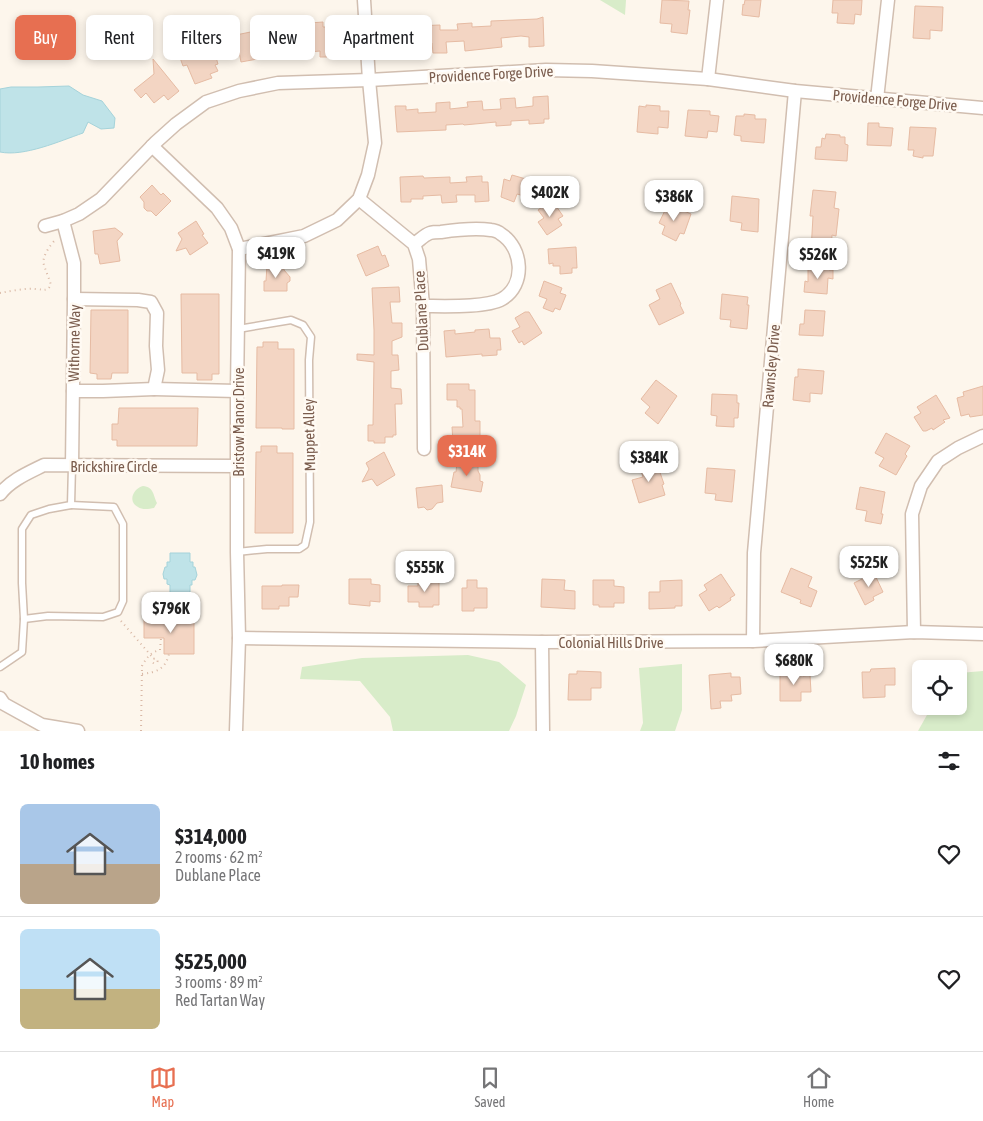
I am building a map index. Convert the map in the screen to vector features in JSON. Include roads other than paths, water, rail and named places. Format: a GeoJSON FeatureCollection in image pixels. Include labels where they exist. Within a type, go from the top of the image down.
{"type":"FeatureCollection","features":[{"type":"Feature","properties":{"kind":"street"},"geometry":{"type":"LineString","coordinates":[[239,249],[304,236],[338,220],[359,199],[368,175],[375,143],[364,0]]}},
{"type":"Feature","properties":{"kind":"street"},"geometry":{"type":"LineString","coordinates":[[708,79],[717,0]]}},
{"type":"Feature","properties":{"kind":"street"},"geometry":{"type":"LineString","coordinates":[[878,99],[888,0]]}},
{"type":"Feature","properties":{"kind":"street","name":"Providence Forge Drive"},"geometry":{"type":"LineString","coordinates":[[45,226],[65,227],[79,214],[101,199],[176,124],[206,102],[239,91],[278,83],[546,70],[708,79],[795,91],[983,108]]}},
{"type":"Feature","properties":{"kind":"street","name":"Rawnsley Drive"},"geometry":{"type":"LineString","coordinates":[[753,641],[754,553],[795,91]]}},
{"type":"Feature","properties":{"kind":"street","name":"Bristow Manor Drive"},"geometry":{"type":"LineString","coordinates":[[152,146],[217,208],[231,228],[239,249],[237,391],[239,638],[236,731]]}},
{"type":"Feature","properties":{"kind":"street"},"geometry":{"type":"LineString","coordinates":[[359,199],[414,244],[429,233],[457,230],[492,230],[502,234],[512,244],[518,258],[519,272],[513,290],[503,298],[489,304],[423,306]]}},
{"type":"Feature","properties":{"kind":"street","name":"Withorne Way"},"geometry":{"type":"LineString","coordinates":[[65,227],[74,263],[72,466]]}},
{"type":"Feature","properties":{"kind":"street","name":"Dublane Place"},"geometry":{"type":"LineString","coordinates":[[414,244],[418,259],[423,306],[424,448]]}},
{"type":"Feature","properties":{"kind":"street"},"geometry":{"type":"LineString","coordinates":[[74,299],[151,302],[157,313],[156,346],[158,370],[154,389]]}},
{"type":"Feature","properties":{"kind":"street"},"geometry":{"type":"LineString","coordinates":[[73,391],[154,389],[237,391]]}},
{"type":"Feature","properties":{"kind":"street"},"geometry":{"type":"LineString","coordinates":[[914,632],[912,514],[920,486],[938,461],[958,448],[983,436]]}},
{"type":"Feature","properties":{"kind":"street","name":"Brickshire Circle"},"geometry":{"type":"LineString","coordinates":[[0,494],[6,486],[44,465],[238,466]]}},
{"type":"Feature","properties":{"kind":"street","name":"Colonial Hills Drive"},"geometry":{"type":"LineString","coordinates":[[239,638],[542,642],[753,641],[914,632],[983,634]]}},
{"type":"Feature","properties":{"kind":"street"},"geometry":{"type":"LineString","coordinates":[[542,642],[544,731]]}},
{"type":"Feature","properties":{"kind":"street"},"geometry":{"type":"LineString","coordinates":[[0,698],[4,704],[42,725],[78,731]]}},
{"type":"Feature","properties":{"kind":"lane","name":"Muppet Alley"},"geometry":{"type":"LineString","coordinates":[[237,552],[267,549],[298,549],[305,545],[310,522],[309,360],[311,337],[303,325],[291,320],[238,329]]}},
{"type":"Feature","properties":{"kind":"lane"},"geometry":{"type":"LineString","coordinates":[[71,504],[72,466]]}},
{"type":"Feature","properties":{"kind":"lane"},"geometry":{"type":"LineString","coordinates":[[0,666],[22,652],[24,619],[22,529],[31,515],[71,504],[114,507],[123,524],[123,601],[118,612],[103,618],[48,616],[24,619]]}},
{"type":"Feature","properties":{"kind":"water"},"geometry":{"type":"Polygon","coordinates":[[[69,86],[83,95],[102,101],[115,118],[114,128],[101,129],[88,122],[83,133],[53,144],[20,152],[0,152],[0,89],[11,87],[69,86]]]}},
{"type":"Feature","properties":{"kind":"water"},"geometry":{"type":"Polygon","coordinates":[[[170,553],[190,553],[190,562],[193,562],[197,575],[195,580],[192,580],[192,585],[190,585],[190,594],[170,594],[170,585],[167,584],[167,579],[164,579],[163,574],[165,567],[167,567],[167,562],[170,562],[170,553]]]}}]}
